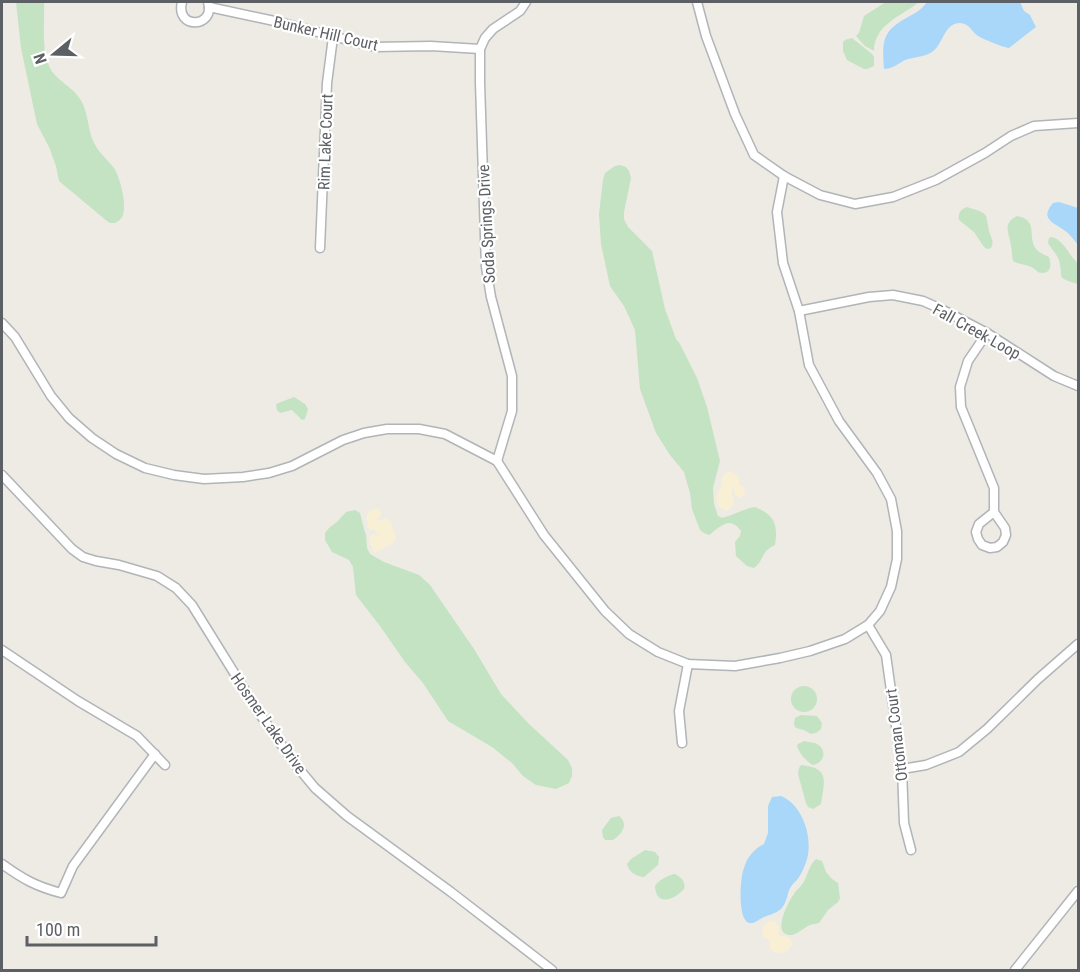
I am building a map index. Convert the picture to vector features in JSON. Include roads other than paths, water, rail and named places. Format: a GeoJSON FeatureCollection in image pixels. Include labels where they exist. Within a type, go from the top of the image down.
{"type":"FeatureCollection","features":[{"type":"Feature","properties":{"kind":"street","name":"Bunker Hill Court"},"geometry":{"type":"LineString","coordinates":[[182,2],[180,8],[182,15],[188,21],[202,20],[208,15],[208,4],[375,47],[431,46],[480,49]]}},
{"type":"Feature","properties":{"kind":"street"},"geometry":{"type":"LineString","coordinates":[[480,49],[485,38],[493,29],[520,11],[526,2]]}},
{"type":"Feature","properties":{"kind":"street"},"geometry":{"type":"LineString","coordinates":[[697,2],[710,47],[753,155],[784,176],[820,195],[855,204],[893,197],[936,180],[1011,136],[1034,126],[1078,123]]}},
{"type":"Feature","properties":{"kind":"street","name":"Rim Lake Court"},"geometry":{"type":"LineString","coordinates":[[320,248],[327,82],[333,37]]}},
{"type":"Feature","properties":{"kind":"street","name":"Soda Springs Drive"},"geometry":{"type":"LineString","coordinates":[[480,49],[486,267],[491,297],[512,376],[512,411],[497,462]]}},
{"type":"Feature","properties":{"kind":"street"},"geometry":{"type":"LineString","coordinates":[[2,323],[15,337],[51,396],[69,418],[92,438],[116,454],[145,468],[204,479],[243,477],[270,473],[292,466],[343,441],[387,429],[419,429],[445,434],[497,462],[544,535],[605,611],[629,634],[658,652],[688,664],[735,666],[780,658],[846,639],[868,625],[880,611],[891,587],[897,559],[897,531],[891,499],[877,473],[839,421],[809,365],[799,311],[783,263],[777,212],[784,176]]}},
{"type":"Feature","properties":{"kind":"street","name":"Fall Creek Loop"},"geometry":{"type":"LineString","coordinates":[[799,311],[869,297],[893,295],[923,301],[987,333],[1054,376],[1078,386]]}},
{"type":"Feature","properties":{"kind":"street"},"geometry":{"type":"LineString","coordinates":[[987,333],[968,361],[960,387],[961,406],[994,488],[994,512]]}},
{"type":"Feature","properties":{"kind":"street","name":"Hosmer Lake Drive"},"geometry":{"type":"LineString","coordinates":[[2,475],[72,549],[83,557],[157,576],[176,588],[192,605],[260,713],[295,764],[315,788],[347,816],[552,970]]}},
{"type":"Feature","properties":{"kind":"street","name":"Ottoman Court"},"geometry":{"type":"LineString","coordinates":[[868,625],[886,655],[902,769],[904,823],[911,850]]}},
{"type":"Feature","properties":{"kind":"street"},"geometry":{"type":"LineString","coordinates":[[902,769],[926,765],[959,752],[1078,644]]}},
{"type":"Feature","properties":{"kind":"street"},"geometry":{"type":"LineString","coordinates":[[2,650],[78,701],[137,736],[165,765]]}},
{"type":"Feature","properties":{"kind":"street"},"geometry":{"type":"LineString","coordinates":[[682,743],[679,711],[688,664]]}},
{"type":"Feature","properties":{"kind":"street"},"geometry":{"type":"LineString","coordinates":[[2,864],[26,881],[61,893],[73,866],[155,754]]}},
{"type":"Feature","properties":{"kind":"street"},"geometry":{"type":"LineString","coordinates":[[1015,970],[1078,891]]}},
{"type":"Feature","properties":{"kind":"water"},"geometry":{"type":"Polygon","coordinates":[[[927,2],[1020,2],[1036,27],[1009,48],[978,36],[966,24],[955,24],[947,30],[939,45],[932,52],[884,69],[883,51],[888,32],[899,22],[919,11],[927,2]]]}},
{"type":"Feature","properties":{"kind":"water"},"geometry":{"type":"Polygon","coordinates":[[[1059,202],[1078,208],[1078,245],[1068,233],[1049,219],[1049,208],[1053,203],[1059,202]]]}},
{"type":"Feature","properties":{"kind":"water"},"geometry":{"type":"Polygon","coordinates":[[[781,796],[789,800],[800,814],[807,832],[809,851],[800,876],[789,890],[782,908],[750,923],[746,921],[741,908],[745,864],[754,851],[764,844],[768,833],[768,806],[772,797],[781,796]]]}}]}
